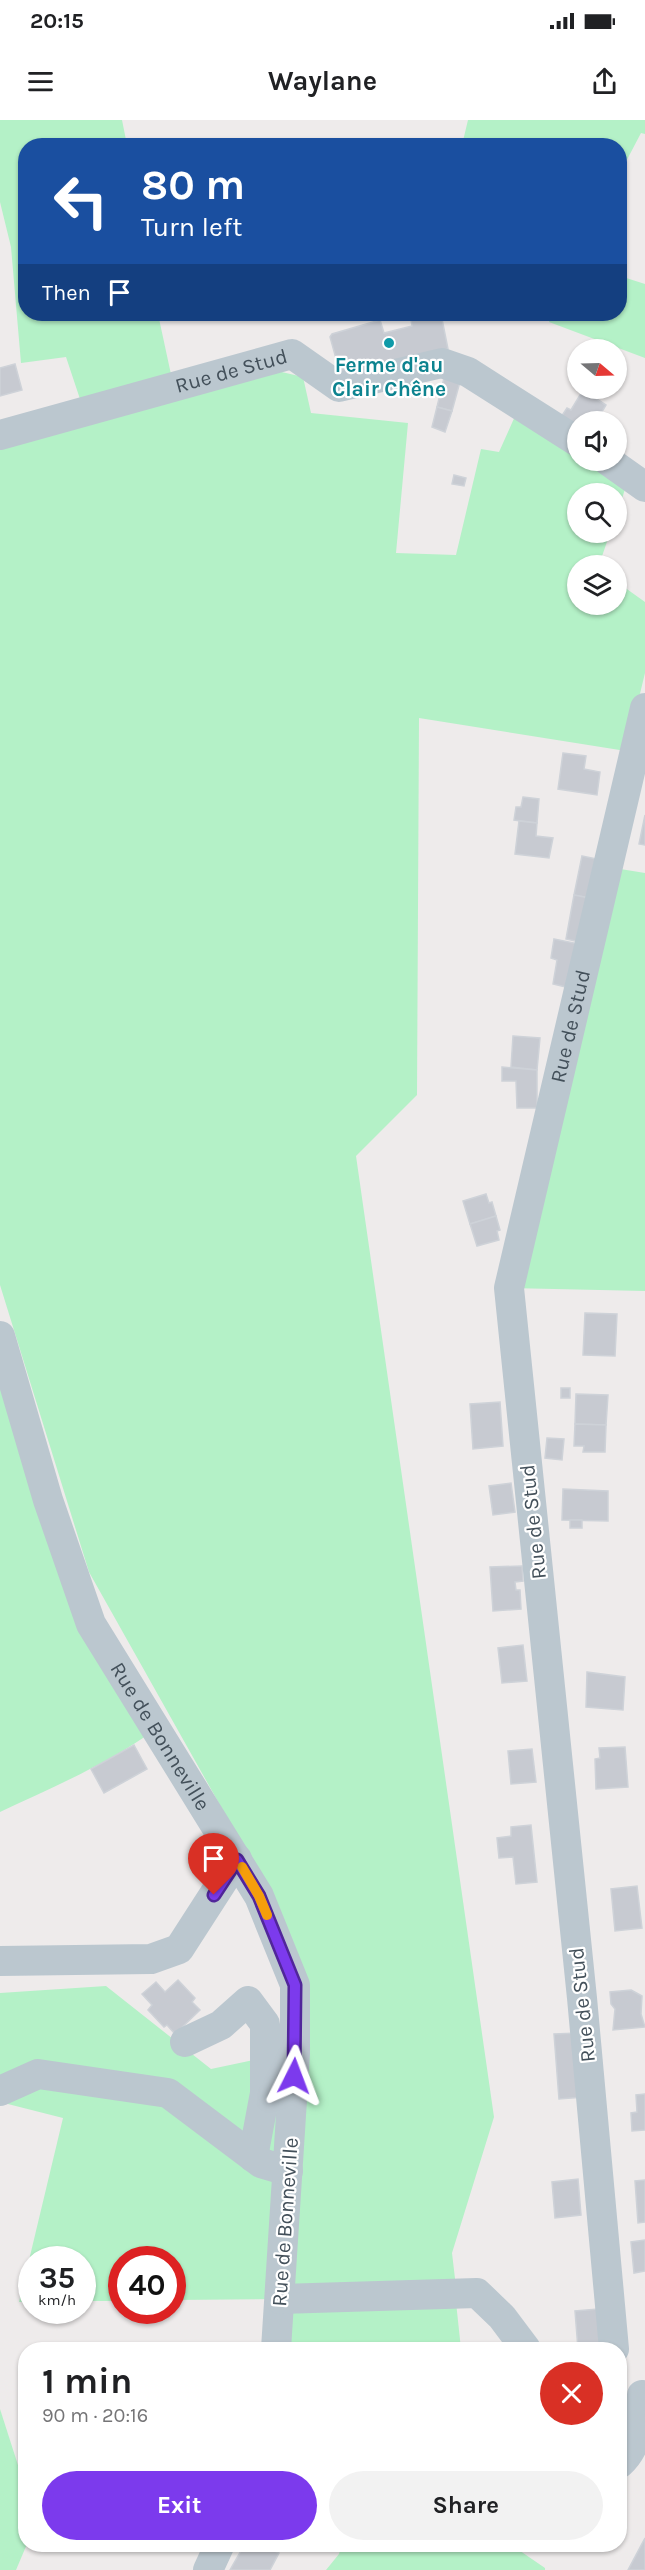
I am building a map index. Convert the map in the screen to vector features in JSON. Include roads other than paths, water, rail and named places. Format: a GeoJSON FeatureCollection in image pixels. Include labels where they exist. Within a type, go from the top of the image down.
{"type":"FeatureCollection","features":[{"type":"Feature","properties":{"kind":"street","name":"Rue de Stud"},"geometry":{"type":"LineString","coordinates":[[0,435],[292,354],[339,387],[442,363],[468,372],[567,435]]}},
{"type":"Feature","properties":{"kind":"street"},"geometry":{"type":"LineString","coordinates":[[622,471],[645,487]]}},
{"type":"Feature","properties":{"kind":"street","name":"Rue de Stud"},"geometry":{"type":"LineString","coordinates":[[613,2342],[582,1998],[509,1288],[645,708]]}},
{"type":"Feature","properties":{"kind":"street","name":"Rue de Bonneville"},"geometry":{"type":"LineString","coordinates":[[0,1336],[48,1500],[92,1624],[259,1896],[295,1985],[295,2053],[277,2342]]}},
{"type":"Feature","properties":{"kind":"street"},"geometry":{"type":"LineString","coordinates":[[0,1961],[150,1959],[179,1949],[237,1860]]}},
{"type":"Feature","properties":{"kind":"street"},"geometry":{"type":"LineString","coordinates":[[185,2042],[221,2025],[248,2001],[265,2024],[265,2093],[253,2157]]}},
{"type":"Feature","properties":{"kind":"street"},"geometry":{"type":"LineString","coordinates":[[0,2091],[38,2074],[168,2093],[261,2163],[288,2171]]}},
{"type":"Feature","properties":{"kind":"street"},"geometry":{"type":"LineString","coordinates":[[280,2299],[477,2293],[502,2317],[521,2342]]}},
{"type":"Feature","properties":{"kind":"street"},"geometry":{"type":"LineString","coordinates":[[627,2457],[634,2442],[642,2395]]}},
{"type":"Feature","properties":{"kind":"street"},"geometry":{"type":"LineString","coordinates":[[208,2570],[216,2552]]}},
{"type":"Feature","properties":{"kind":"place","name":"Ferme d'au Clair Chêne"},"geometry":{"type":"Point","coordinates":[389,343]}}]}
